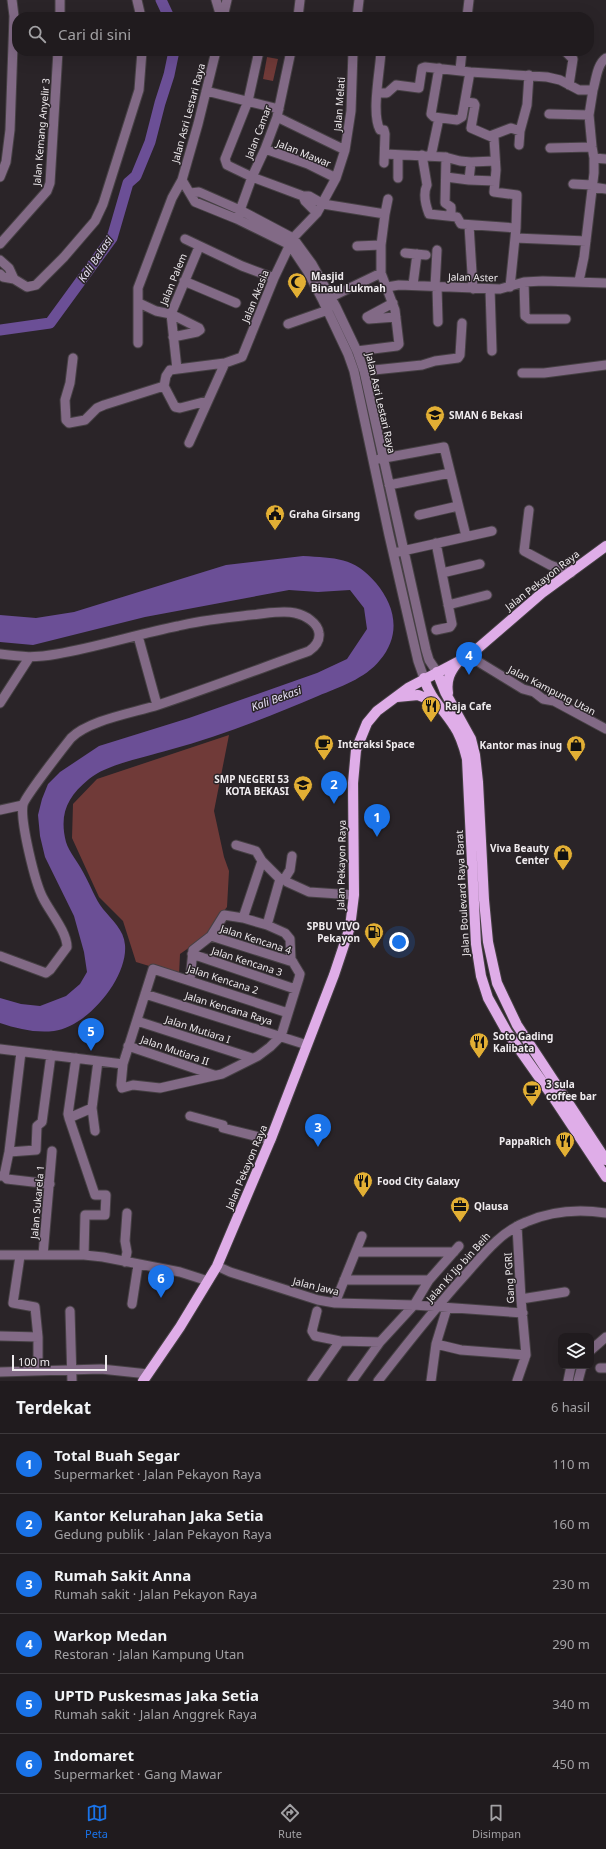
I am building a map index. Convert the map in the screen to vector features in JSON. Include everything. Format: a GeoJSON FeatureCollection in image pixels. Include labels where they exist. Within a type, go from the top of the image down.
{"type":"FeatureCollection","features":[{"type":"Feature","properties":{"kind":"main road","name":"Jalan Pekayon Raya"},"geometry":{"type":"LineString","coordinates":[[146,1377],[180,1327],[217,1266],[271,1140],[342,953],[352,919],[354,895],[353,783],[356,750],[362,732],[372,716],[395,697],[424,678],[469,656],[542,593],[606,546]]}},
{"type":"Feature","properties":{"kind":"main road"},"geometry":{"type":"LineString","coordinates":[[395,697],[418,695],[436,702],[439,693],[447,696],[447,683],[452,670],[460,661]]}},
{"type":"Feature","properties":{"kind":"main road","name":"Jalan Boulevard Raya Barat"},"geometry":{"type":"LineString","coordinates":[[437,672],[447,696],[471,739],[476,944],[481,976],[488,998],[507,1032],[558,1095],[606,1160]]}},
{"type":"Feature","properties":{"kind":"main road","name":"Jalan Boulevard Raya Barat"},"geometry":{"type":"LineString","coordinates":[[424,678],[429,693],[455,728],[462,742],[473,782],[488,942],[494,973],[517,1024],[606,1177]]}},
{"type":"Feature","properties":{"kind":"street"},"geometry":{"type":"LineString","coordinates":[[12,0],[14,12]]}},
{"type":"Feature","properties":{"kind":"street"},"geometry":{"type":"LineString","coordinates":[[60,0],[60,12]]}},
{"type":"Feature","properties":{"kind":"street"},"geometry":{"type":"LineString","coordinates":[[137,0],[140,12]]}},
{"type":"Feature","properties":{"kind":"street"},"geometry":{"type":"LineString","coordinates":[[216,0],[220,12]]}},
{"type":"Feature","properties":{"kind":"street"},"geometry":{"type":"LineString","coordinates":[[223,12],[227,0]]}},
{"type":"Feature","properties":{"kind":"street"},"geometry":{"type":"LineString","coordinates":[[299,12],[300,0]]}},
{"type":"Feature","properties":{"kind":"street"},"geometry":{"type":"LineString","coordinates":[[358,12],[359,0]]}},
{"type":"Feature","properties":{"kind":"street"},"geometry":{"type":"LineString","coordinates":[[468,12],[469,0]]}},
{"type":"Feature","properties":{"kind":"street"},"geometry":{"type":"LineString","coordinates":[[0,177],[6,162],[10,130],[13,56]]}},
{"type":"Feature","properties":{"kind":"street","name":"Jalan Kemang Anyelir 3"},"geometry":{"type":"LineString","coordinates":[[0,244],[47,191],[50,183],[58,56]]}},
{"type":"Feature","properties":{"kind":"street"},"geometry":{"type":"LineString","coordinates":[[0,274],[3,277],[14,279],[27,287],[36,285],[64,257],[95,221],[103,204],[139,90],[142,56]]}},
{"type":"Feature","properties":{"kind":"street","name":"Jalan Asri Lestari Raya"},"geometry":{"type":"LineString","coordinates":[[138,343],[138,288],[172,198],[182,180],[215,56]]}},
{"type":"Feature","properties":{"kind":"street"},"geometry":{"type":"LineString","coordinates":[[258,56],[248,101],[225,159],[227,165],[252,177],[303,196],[309,196],[323,204],[386,214]]}},
{"type":"Feature","properties":{"kind":"street","name":"Jalan Camar"},"geometry":{"type":"LineString","coordinates":[[237,219],[278,113],[290,56]]}},
{"type":"Feature","properties":{"kind":"street","name":"Jalan Melati"},"geometry":{"type":"LineString","coordinates":[[291,242],[317,213],[336,178],[345,150],[351,111],[352,56]]}},
{"type":"Feature","properties":{"kind":"street"},"geometry":{"type":"LineString","coordinates":[[381,56],[376,123],[380,130],[384,130],[385,159],[398,156],[427,156],[446,157],[471,162],[495,161]]}},
{"type":"Feature","properties":{"kind":"street"},"geometry":{"type":"LineString","coordinates":[[460,70],[461,56]]}},
{"type":"Feature","properties":{"kind":"street"},"geometry":{"type":"LineString","coordinates":[[569,85],[573,59],[570,56]]}},
{"type":"Feature","properties":{"kind":"street"},"geometry":{"type":"LineString","coordinates":[[579,281],[582,274],[592,186],[594,158],[590,115],[593,90],[602,60],[606,58]]}},
{"type":"Feature","properties":{"kind":"street"},"geometry":{"type":"LineString","coordinates":[[377,93],[387,93],[396,86],[419,88],[422,68],[547,76],[560,80],[579,90],[593,90]]}},
{"type":"Feature","properties":{"kind":"street"},"geometry":{"type":"LineString","coordinates":[[439,68],[431,114],[434,117],[439,118],[460,119],[462,117],[470,72]]}},
{"type":"Feature","properties":{"kind":"street"},"geometry":{"type":"LineString","coordinates":[[519,145],[520,131],[527,105],[529,75]]}},
{"type":"Feature","properties":{"kind":"street","name":"Jalan Melati"},"geometry":{"type":"LineString","coordinates":[[206,91],[248,101],[278,113],[345,150]]}},
{"type":"Feature","properties":{"kind":"street"},"geometry":{"type":"LineString","coordinates":[[465,102],[474,103],[475,105],[472,128],[494,138],[495,193],[517,195],[516,228],[510,287]]}},
{"type":"Feature","properties":{"kind":"street"},"geometry":{"type":"LineString","coordinates":[[549,114],[590,115]]}},
{"type":"Feature","properties":{"kind":"street"},"geometry":{"type":"LineString","coordinates":[[439,118],[427,156],[427,185],[425,189],[429,214],[457,217],[461,224],[516,228]]}},
{"type":"Feature","properties":{"kind":"street"},"geometry":{"type":"LineString","coordinates":[[490,136],[511,128],[520,131]]}},
{"type":"Feature","properties":{"kind":"street"},"geometry":{"type":"LineString","coordinates":[[550,148],[592,147]]}},
{"type":"Feature","properties":{"kind":"street","name":"Jalan Mawar"},"geometry":{"type":"LineString","coordinates":[[265,149],[308,164],[336,178]]}},
{"type":"Feature","properties":{"kind":"street"},"geometry":{"type":"LineString","coordinates":[[398,156],[398,178]]}},
{"type":"Feature","properties":{"kind":"street"},"geometry":{"type":"LineString","coordinates":[[446,157],[445,203],[451,207],[451,216]]}},
{"type":"Feature","properties":{"kind":"street"},"geometry":{"type":"LineString","coordinates":[[594,158],[606,159]]}},
{"type":"Feature","properties":{"kind":"street"},"geometry":{"type":"LineString","coordinates":[[457,178],[460,161]]}},
{"type":"Feature","properties":{"kind":"street"},"geometry":{"type":"LineString","coordinates":[[469,180],[471,162]]}},
{"type":"Feature","properties":{"kind":"street"},"geometry":{"type":"LineString","coordinates":[[427,185],[457,178],[495,181]]}},
{"type":"Feature","properties":{"kind":"street","name":"Jalan Asri Lestari Raya"},"geometry":{"type":"LineString","coordinates":[[182,180],[195,202],[291,242]]}},
{"type":"Feature","properties":{"kind":"street"},"geometry":{"type":"LineString","coordinates":[[572,184],[606,189]]}},
{"type":"Feature","properties":{"kind":"street","name":"Jalan Asri Lestari Raya"},"geometry":{"type":"LineString","coordinates":[[190,193],[199,192],[240,210],[291,242],[312,264],[341,328],[354,370],[372,460],[408,613],[422,652],[437,672]]}},
{"type":"Feature","properties":{"kind":"street"},"geometry":{"type":"LineString","coordinates":[[303,196],[305,201],[317,213]]}},
{"type":"Feature","properties":{"kind":"street"},"geometry":{"type":"LineString","coordinates":[[357,351],[399,345],[393,303],[381,273],[381,245],[388,199]]}},
{"type":"Feature","properties":{"kind":"street"},"geometry":{"type":"LineString","coordinates":[[469,225],[473,289]]}},
{"type":"Feature","properties":{"kind":"street"},"geometry":{"type":"LineString","coordinates":[[515,238],[586,241]]}},
{"type":"Feature","properties":{"kind":"street"},"geometry":{"type":"LineString","coordinates":[[185,239],[242,266],[274,278]]}},
{"type":"Feature","properties":{"kind":"street","name":"Jalan Akasia"},"geometry":{"type":"LineString","coordinates":[[225,364],[243,356],[274,278],[291,242]]}},
{"type":"Feature","properties":{"kind":"street"},"geometry":{"type":"LineString","coordinates":[[357,246],[381,245]]}},
{"type":"Feature","properties":{"kind":"street","name":"Jalan Palem"},"geometry":{"type":"LineString","coordinates":[[177,369],[171,314],[199,246]]}},
{"type":"Feature","properties":{"kind":"street"},"geometry":{"type":"LineString","coordinates":[[437,250],[436,287],[438,322]]}},
{"type":"Feature","properties":{"kind":"street"},"geometry":{"type":"LineString","coordinates":[[405,253],[422,255],[413,285]]}},
{"type":"Feature","properties":{"kind":"street"},"geometry":{"type":"LineString","coordinates":[[0,260],[9,268],[14,279]]}},
{"type":"Feature","properties":{"kind":"street"},"geometry":{"type":"LineString","coordinates":[[327,299],[381,273]]}},
{"type":"Feature","properties":{"kind":"street"},"geometry":{"type":"LineString","coordinates":[[184,281],[236,303]]}},
{"type":"Feature","properties":{"kind":"street","name":"Jalan Aster"},"geometry":{"type":"LineString","coordinates":[[387,287],[413,285],[490,289],[510,287],[524,282],[579,281],[606,283]]}},
{"type":"Feature","properties":{"kind":"street"},"geometry":{"type":"LineString","coordinates":[[524,282],[526,316],[530,319],[566,319]]}},
{"type":"Feature","properties":{"kind":"street"},"geometry":{"type":"LineString","coordinates":[[490,289],[492,351]]}},
{"type":"Feature","properties":{"kind":"street","name":"Jalan Asri Lestari Raya"},"geometry":{"type":"LineString","coordinates":[[327,299],[328,310],[357,351],[364,371],[418,611],[424,678]]}},
{"type":"Feature","properties":{"kind":"street"},"geometry":{"type":"LineString","coordinates":[[393,303],[368,316],[369,319],[396,317]]}},
{"type":"Feature","properties":{"kind":"street"},"geometry":{"type":"LineString","coordinates":[[139,305],[171,314],[200,330],[173,337]]}},
{"type":"Feature","properties":{"kind":"street"},"geometry":{"type":"LineString","coordinates":[[288,324],[328,310]]}},
{"type":"Feature","properties":{"kind":"street"},"geometry":{"type":"LineString","coordinates":[[364,371],[422,365],[435,361],[458,358],[460,355],[462,322]]}},
{"type":"Feature","properties":{"kind":"street"},"geometry":{"type":"LineString","coordinates":[[73,358],[70,383],[65,400],[66,420],[69,423],[85,420],[97,408],[104,405],[164,386]]}},
{"type":"Feature","properties":{"kind":"street"},"geometry":{"type":"LineString","coordinates":[[207,401],[180,408],[175,407],[164,386],[168,371],[225,364]]}},
{"type":"Feature","properties":{"kind":"street"},"geometry":{"type":"LineString","coordinates":[[188,443],[225,364]]}},
{"type":"Feature","properties":{"kind":"street"},"geometry":{"type":"LineString","coordinates":[[522,373],[546,373],[606,365]]}},
{"type":"Feature","properties":{"kind":"street"},"geometry":{"type":"LineString","coordinates":[[365,421],[374,419]]}},
{"type":"Feature","properties":{"kind":"street"},"geometry":{"type":"LineString","coordinates":[[372,460],[443,446],[445,448],[466,536]]}},
{"type":"Feature","properties":{"kind":"street"},"geometry":{"type":"LineString","coordinates":[[389,486],[450,473]]}},
{"type":"Feature","properties":{"kind":"street"},"geometry":{"type":"LineString","coordinates":[[419,515],[458,506]]}},
{"type":"Feature","properties":{"kind":"street"},"geometry":{"type":"LineString","coordinates":[[529,510],[524,551],[550,565],[571,573]]}},
{"type":"Feature","properties":{"kind":"street"},"geometry":{"type":"LineString","coordinates":[[394,552],[492,531]]}},
{"type":"Feature","properties":{"kind":"street"},"geometry":{"type":"LineString","coordinates":[[436,543],[452,625],[436,630]]}},
{"type":"Feature","properties":{"kind":"street"},"geometry":{"type":"LineString","coordinates":[[442,573],[480,564]]}},
{"type":"Feature","properties":{"kind":"street"},"geometry":{"type":"LineString","coordinates":[[448,605],[487,595]]}},
{"type":"Feature","properties":{"kind":"street"},"geometry":{"type":"LineString","coordinates":[[408,613],[418,611]]}},
{"type":"Feature","properties":{"kind":"street"},"geometry":{"type":"LineString","coordinates":[[0,654],[29,658],[58,654],[219,618],[284,612],[304,616],[311,620],[319,630],[320,635],[317,643],[309,651],[157,705],[91,725],[77,732],[23,804],[0,810]]}},
{"type":"Feature","properties":{"kind":"street"},"geometry":{"type":"LineString","coordinates":[[138,636],[157,705]]}},
{"type":"Feature","properties":{"kind":"street","name":"Jalan Kampung Utan"},"geometry":{"type":"LineString","coordinates":[[469,656],[523,688],[534,692],[543,699],[554,701],[606,730]]}},
{"type":"Feature","properties":{"kind":"street"},"geometry":{"type":"LineString","coordinates":[[0,703],[29,658]]}},
{"type":"Feature","properties":{"kind":"street"},"geometry":{"type":"LineString","coordinates":[[0,956],[46,973],[50,970],[67,947],[66,937],[36,883],[24,827],[23,804]]}},
{"type":"Feature","properties":{"kind":"street"},"geometry":{"type":"LineString","coordinates":[[236,845],[256,851],[262,861],[280,879],[267,925]]}},
{"type":"Feature","properties":{"kind":"street"},"geometry":{"type":"LineString","coordinates":[[292,856],[290,870],[284,878],[287,882],[309,892],[354,895]]}},
{"type":"Feature","properties":{"kind":"street"},"geometry":{"type":"LineString","coordinates":[[243,918],[262,861]]}},
{"type":"Feature","properties":{"kind":"street"},"geometry":{"type":"LineString","coordinates":[[145,994],[123,1064],[120,1085],[123,1088],[133,1086],[160,1088],[222,1074],[258,1056],[281,1036],[300,974],[293,962],[290,939],[285,932],[267,925],[227,915],[222,917],[211,936],[195,947],[192,954],[190,980]]}},
{"type":"Feature","properties":{"kind":"street","name":"Jalan Kencana 4"},"geometry":{"type":"LineString","coordinates":[[211,936],[293,962]]}},
{"type":"Feature","properties":{"kind":"street","name":"Jalan Kencana 3"},"geometry":{"type":"LineString","coordinates":[[192,954],[295,989]]}},
{"type":"Feature","properties":{"kind":"street","name":"Jalan Kencana 2"},"geometry":{"type":"LineString","coordinates":[[145,994],[152,971],[156,969],[288,1013]]}},
{"type":"Feature","properties":{"kind":"street","name":"Jalan Kencana Raya"},"geometry":{"type":"LineString","coordinates":[[145,994],[307,1045]]}},
{"type":"Feature","properties":{"kind":"street","name":"Jalan Mutiara I"},"geometry":{"type":"LineString","coordinates":[[137,1021],[252,1058]]}},
{"type":"Feature","properties":{"kind":"street","name":"Jalan Mutiara II"},"geometry":{"type":"LineString","coordinates":[[128,1046],[214,1075]]}},
{"type":"Feature","properties":{"kind":"street"},"geometry":{"type":"LineString","coordinates":[[0,1049],[123,1064]]}},
{"type":"Feature","properties":{"kind":"street"},"geometry":{"type":"LineString","coordinates":[[21,1052],[9,1152],[2,1176],[7,1179],[50,1184]]}},
{"type":"Feature","properties":{"kind":"street"},"geometry":{"type":"LineString","coordinates":[[9,1152],[36,1150],[37,1126],[42,1122],[51,1055]]}},
{"type":"Feature","properties":{"kind":"street"},"geometry":{"type":"LineString","coordinates":[[76,1058],[69,1117],[95,1195],[106,1195],[105,1215],[85,1216],[84,1255]]}},
{"type":"Feature","properties":{"kind":"street"},"geometry":{"type":"LineString","coordinates":[[95,1131],[92,1108],[98,1061]]}},
{"type":"Feature","properties":{"kind":"street"},"geometry":{"type":"LineString","coordinates":[[69,1117],[92,1108]]}},
{"type":"Feature","properties":{"kind":"street"},"geometry":{"type":"LineString","coordinates":[[190,1116],[223,1125],[223,1128],[271,1140]]}},
{"type":"Feature","properties":{"kind":"street","name":"Jalan Sukarela 1"},"geometry":{"type":"LineString","coordinates":[[43,1255],[52,1152]]}},
{"type":"Feature","properties":{"kind":"street","name":"Jalan Ki Ijo bin Beih"},"geometry":{"type":"LineString","coordinates":[[378,1381],[436,1307],[498,1239],[518,1226],[545,1216],[570,1211],[590,1210],[606,1213]]}},
{"type":"Feature","properties":{"kind":"street"},"geometry":{"type":"LineString","coordinates":[[125,1262],[127,1252],[125,1241],[127,1213]]}},
{"type":"Feature","properties":{"kind":"street","name":"Gang PGRI"},"geometry":{"type":"LineString","coordinates":[[436,1307],[523,1314],[518,1226]]}},
{"type":"Feature","properties":{"kind":"street"},"geometry":{"type":"LineString","coordinates":[[335,1304],[357,1252],[362,1236]]}},
{"type":"Feature","properties":{"kind":"street"},"geometry":{"type":"LineString","coordinates":[[352,1381],[380,1342],[414,1305],[429,1280],[456,1249],[357,1252]]}},
{"type":"Feature","properties":{"kind":"street"},"geometry":{"type":"LineString","coordinates":[[0,1255],[84,1255],[103,1257],[180,1272],[208,1281]]}},
{"type":"Feature","properties":{"kind":"street"},"geometry":{"type":"LineString","coordinates":[[20,1256],[13,1303],[35,1307],[38,1337],[38,1370]]}},
{"type":"Feature","properties":{"kind":"street"},"geometry":{"type":"LineString","coordinates":[[132,1304],[138,1265]]}},
{"type":"Feature","properties":{"kind":"street","name":"Jalan Jawa"},"geometry":{"type":"LineString","coordinates":[[217,1266],[230,1272],[335,1304],[414,1305],[436,1307]]}},
{"type":"Feature","properties":{"kind":"street"},"geometry":{"type":"LineString","coordinates":[[344,1280],[429,1280]]}},
{"type":"Feature","properties":{"kind":"street"},"geometry":{"type":"LineString","coordinates":[[521,1299],[565,1292]]}},
{"type":"Feature","properties":{"kind":"street"},"geometry":{"type":"LineString","coordinates":[[431,1381],[436,1344],[447,1308]]}},
{"type":"Feature","properties":{"kind":"street"},"geometry":{"type":"LineString","coordinates":[[70,1311],[72,1381]]}},
{"type":"Feature","properties":{"kind":"street"},"geometry":{"type":"LineString","coordinates":[[317,1311],[312,1330],[314,1335],[340,1341],[380,1342]]}},
{"type":"Feature","properties":{"kind":"street"},"geometry":{"type":"LineString","coordinates":[[517,1381],[526,1355],[523,1314]]}},
{"type":"Feature","properties":{"kind":"street"},"geometry":{"type":"LineString","coordinates":[[0,1336],[38,1337]]}},
{"type":"Feature","properties":{"kind":"street"},"geometry":{"type":"LineString","coordinates":[[594,1347],[606,1337]]}},
{"type":"Feature","properties":{"kind":"street"},"geometry":{"type":"LineString","coordinates":[[312,1381],[340,1341]]}},
{"type":"Feature","properties":{"kind":"street"},"geometry":{"type":"LineString","coordinates":[[436,1344],[461,1350],[526,1355]]}},
{"type":"Feature","properties":{"kind":"street"},"geometry":{"type":"LineString","coordinates":[[568,1381],[571,1369]]}},
{"type":"Feature","properties":{"kind":"street"},"geometry":{"type":"LineString","coordinates":[[578,1381],[581,1369]]}},
{"type":"Feature","properties":{"kind":"street"},"geometry":{"type":"LineString","coordinates":[[0,1372],[10,1376],[38,1370],[118,1370],[146,1377]]}},
{"type":"Feature","properties":{"kind":"shaded area"},"geometry":{"type":"Polygon","coordinates":[[[267,57],[278,59],[273,81],[263,79],[267,57]]]}},
{"type":"Feature","properties":{"kind":"shaded area"},"geometry":{"type":"Polygon","coordinates":[[[229,735],[214,811],[224,857],[229,871],[227,907],[203,938],[180,954],[179,975],[136,962],[123,921],[99,897],[72,838],[73,804],[97,779],[229,735]]]}},
{"type":"Feature","properties":{"kind":"water"},"geometry":{"type":"Polygon","coordinates":[[[303,556],[343,560],[360,568],[368,574],[383,592],[392,611],[393,631],[387,650],[374,667],[343,686],[244,726],[188,745],[116,765],[97,774],[81,786],[70,799],[64,815],[64,832],[66,842],[69,850],[86,877],[97,901],[117,926],[122,935],[125,945],[124,958],[120,972],[113,986],[92,1011],[67,1028],[54,1031],[33,1031],[0,1023],[0,998],[21,1004],[40,1006],[66,996],[80,984],[87,972],[84,952],[74,916],[45,857],[40,836],[38,815],[48,784],[60,772],[99,746],[189,718],[317,673],[347,659],[367,629],[364,608],[350,590],[318,592],[289,590],[145,617],[33,645],[0,642],[0,615],[36,618],[74,612],[226,565],[303,556]]]}},
{"type":"Feature","properties":{"kind":"waterway","name":"Kali Bekasi"},"geometry":{"type":"LineString","coordinates":[[161,0],[167,12]]}},
{"type":"Feature","properties":{"kind":"waterway","name":"Kali Bekasi"},"geometry":{"type":"LineString","coordinates":[[0,330],[50,323],[112,238],[128,183],[136,176],[150,142],[173,56]]}},
{"type":"Feature","properties":{"kind":"place","name":"Masjid Binaul Lukmah"},"geometry":{"type":"Point","coordinates":[297,299]}},
{"type":"Feature","properties":{"kind":"place","name":"SMAN 6 Bekasi"},"geometry":{"type":"Point","coordinates":[435,432]}},
{"type":"Feature","properties":{"kind":"place","name":"Graha Girsang"},"geometry":{"type":"Point","coordinates":[275,531]}},
{"type":"Feature","properties":{"kind":"place","name":"Warkop Medan"},"geometry":{"type":"Point","coordinates":[469,675]}},
{"type":"Feature","properties":{"kind":"place","name":"Raja Cafe"},"geometry":{"type":"Point","coordinates":[431,723]}},
{"type":"Feature","properties":{"kind":"place","name":"Interaksi Space"},"geometry":{"type":"Point","coordinates":[324,761]}},
{"type":"Feature","properties":{"kind":"place","name":"Kantor mas inug"},"geometry":{"type":"Point","coordinates":[576,762]}},
{"type":"Feature","properties":{"kind":"place","name":"SMP NEGERI 53 KOTA BEKASI"},"geometry":{"type":"Point","coordinates":[303,802]}},
{"type":"Feature","properties":{"kind":"place","name":"Kantor Kelurahan Jaka Setia"},"geometry":{"type":"Point","coordinates":[334,804]}},
{"type":"Feature","properties":{"kind":"place","name":"Total Buah Segar"},"geometry":{"type":"Point","coordinates":[377,837]}},
{"type":"Feature","properties":{"kind":"place","name":"Viva Beauty Center"},"geometry":{"type":"Point","coordinates":[563,871]}},
{"type":"Feature","properties":{"kind":"place","name":"SPBU VIVO Pekayon"},"geometry":{"type":"Point","coordinates":[374,949]}},
{"type":"Feature","properties":{"kind":"place","name":"UPTD Puskesmas Jaka Setia"},"geometry":{"type":"Point","coordinates":[91,1051]}},
{"type":"Feature","properties":{"kind":"place","name":"Soto Gading Kalibata"},"geometry":{"type":"Point","coordinates":[479,1059]}},
{"type":"Feature","properties":{"kind":"place","name":"3 sula coffee bar"},"geometry":{"type":"Point","coordinates":[532,1107]}},
{"type":"Feature","properties":{"kind":"place","name":"Rumah Sakit Anna"},"geometry":{"type":"Point","coordinates":[318,1147]}},
{"type":"Feature","properties":{"kind":"place","name":"PappaRich"},"geometry":{"type":"Point","coordinates":[565,1158]}},
{"type":"Feature","properties":{"kind":"place","name":"Food City Galaxy"},"geometry":{"type":"Point","coordinates":[363,1198]}},
{"type":"Feature","properties":{"kind":"place","name":"Qlausa"},"geometry":{"type":"Point","coordinates":[460,1223]}},
{"type":"Feature","properties":{"kind":"place","name":"Indomaret"},"geometry":{"type":"Point","coordinates":[161,1298]}}]}
